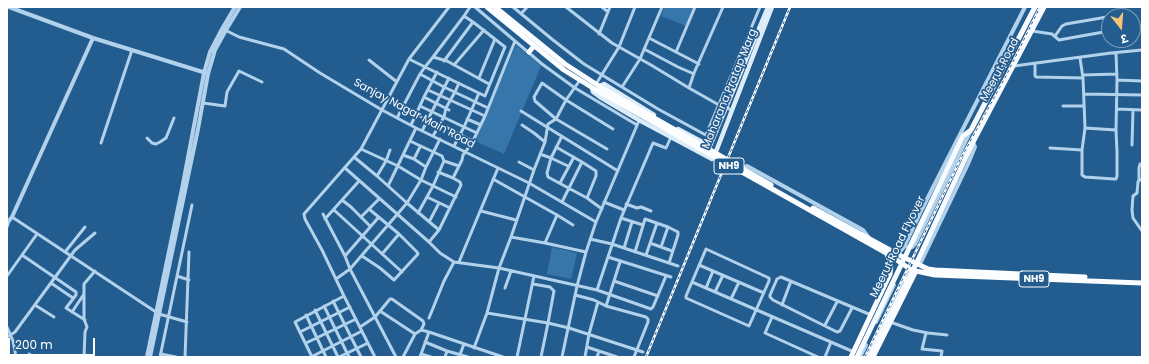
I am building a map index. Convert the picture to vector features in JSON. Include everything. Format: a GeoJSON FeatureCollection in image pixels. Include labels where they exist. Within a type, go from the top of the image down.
{"type":"FeatureCollection","features":[{"type":"Feature","properties":{"kind":"highway","name":"NH9"},"geometry":{"type":"LineString","coordinates":[[487,7],[512,24]]}},
{"type":"Feature","properties":{"kind":"highway","name":"NH9"},"geometry":{"type":"LineString","coordinates":[[495,7],[520,31],[606,93],[804,203],[856,234],[928,269],[1142,283]]}},
{"type":"Feature","properties":{"kind":"highway","name":"NH9"},"geometry":{"type":"LineString","coordinates":[[520,31],[534,46],[564,70],[580,80],[596,86]]}},
{"type":"Feature","properties":{"kind":"highway"},"geometry":{"type":"LineString","coordinates":[[529,52],[534,46]]}},
{"type":"Feature","properties":{"kind":"highway","name":"NH9"},"geometry":{"type":"LineString","coordinates":[[866,239],[910,268],[934,275],[1127,281],[1142,280]]}},
{"type":"Feature","properties":{"kind":"highway"},"geometry":{"type":"LineString","coordinates":[[852,354],[890,274],[891,266],[886,253]]}},
{"type":"Feature","properties":{"kind":"highway"},"geometry":{"type":"LineString","coordinates":[[873,357],[916,271]]}},
{"type":"Feature","properties":{"kind":"highway"},"geometry":{"type":"LineString","coordinates":[[905,279],[911,281]]}},
{"type":"Feature","properties":{"kind":"main road","name":"Meerut Road"},"geometry":{"type":"LineString","coordinates":[[958,145],[963,136],[971,130],[1035,7]]}},
{"type":"Feature","properties":{"kind":"main road","name":"Meerut Road"},"geometry":{"type":"LineString","coordinates":[[969,152],[1044,7]]}},
{"type":"Feature","properties":{"kind":"main road","name":"Maharana Pratap Marg"},"geometry":{"type":"LineString","coordinates":[[769,8],[732,110],[712,159],[639,120],[593,92],[596,86],[604,84],[667,123],[710,146],[769,8]]}},
{"type":"Feature","properties":{"kind":"main road"},"geometry":{"type":"LineString","coordinates":[[1006,62],[1014,66]]}},
{"type":"Feature","properties":{"kind":"main road","name":"Meerut Road Flyover"},"geometry":{"type":"LineString","coordinates":[[857,357],[958,145]]}},
{"type":"Feature","properties":{"kind":"main road"},"geometry":{"type":"LineString","coordinates":[[710,146],[717,149]]}},
{"type":"Feature","properties":{"kind":"main road","name":"Meerut Road Flyover"},"geometry":{"type":"LineString","coordinates":[[868,357],[918,260],[969,152]]}},
{"type":"Feature","properties":{"kind":"street"},"geometry":{"type":"LineString","coordinates":[[9,7],[93,38],[206,73]]}},
{"type":"Feature","properties":{"kind":"street"},"geometry":{"type":"LineString","coordinates":[[150,357],[157,313],[206,73],[224,29],[236,7]]}},
{"type":"Feature","properties":{"kind":"street"},"geometry":{"type":"LineString","coordinates":[[224,29],[240,7]]}},
{"type":"Feature","properties":{"kind":"street"},"geometry":{"type":"LineString","coordinates":[[368,357],[374,356],[304,214],[361,148],[409,59],[448,9],[443,7]]}},
{"type":"Feature","properties":{"kind":"street"},"geometry":{"type":"LineString","coordinates":[[396,118],[420,74],[470,7]]}},
{"type":"Feature","properties":{"kind":"street"},"geometry":{"type":"LineString","coordinates":[[475,7],[542,64],[575,88],[637,125]]}},
{"type":"Feature","properties":{"kind":"street"},"geometry":{"type":"LineString","coordinates":[[513,7],[584,64],[686,125],[713,139]]}},
{"type":"Feature","properties":{"kind":"street"},"geometry":{"type":"LineString","coordinates":[[521,14],[527,7]]}},
{"type":"Feature","properties":{"kind":"street"},"geometry":{"type":"LineString","coordinates":[[566,7],[619,47],[719,105],[732,110]]}},
{"type":"Feature","properties":{"kind":"street"},"geometry":{"type":"LineString","coordinates":[[602,7],[608,12]]}},
{"type":"Feature","properties":{"kind":"street"},"geometry":{"type":"LineString","coordinates":[[600,34],[610,7]]}},
{"type":"Feature","properties":{"kind":"street"},"geometry":{"type":"LineString","coordinates":[[596,86],[619,47],[635,7]]}},
{"type":"Feature","properties":{"kind":"street"},"geometry":{"type":"LineString","coordinates":[[622,87],[640,59],[662,7]]}},
{"type":"Feature","properties":{"kind":"street"},"geometry":{"type":"LineString","coordinates":[[676,52],[695,7]]}},
{"type":"Feature","properties":{"kind":"street"},"geometry":{"type":"LineString","coordinates":[[690,88],[694,74],[723,7]]}},
{"type":"Feature","properties":{"kind":"street"},"geometry":{"type":"LineString","coordinates":[[706,135],[760,7]]}},
{"type":"Feature","properties":{"kind":"street"},"geometry":{"type":"LineString","coordinates":[[898,254],[904,247],[1025,7]]}},
{"type":"Feature","properties":{"kind":"street"},"geometry":{"type":"LineString","coordinates":[[409,59],[485,96],[504,47],[464,16]]}},
{"type":"Feature","properties":{"kind":"street"},"geometry":{"type":"LineString","coordinates":[[1055,36],[1062,26],[1066,24],[1101,18]]}},
{"type":"Feature","properties":{"kind":"street"},"geometry":{"type":"LineString","coordinates":[[444,60],[473,22]]}},
{"type":"Feature","properties":{"kind":"street","name":"Sanjay Nagar Main Road"},"geometry":{"type":"LineString","coordinates":[[224,29],[239,37],[284,50],[396,118],[529,183],[596,222]]}},
{"type":"Feature","properties":{"kind":"street"},"geometry":{"type":"LineString","coordinates":[[454,66],[484,30]]}},
{"type":"Feature","properties":{"kind":"street"},"geometry":{"type":"LineString","coordinates":[[1032,31],[1055,36],[1057,39],[1101,32]]}},
{"type":"Feature","properties":{"kind":"street"},"geometry":{"type":"LineString","coordinates":[[7,227],[93,38]]}},
{"type":"Feature","properties":{"kind":"street"},"geometry":{"type":"LineString","coordinates":[[649,38],[699,64]]}},
{"type":"Feature","properties":{"kind":"street"},"geometry":{"type":"LineString","coordinates":[[479,78],[495,39]]}},
{"type":"Feature","properties":{"kind":"street"},"geometry":{"type":"LineString","coordinates":[[453,178],[465,152],[473,141],[481,125],[515,41]]}},
{"type":"Feature","properties":{"kind":"street"},"geometry":{"type":"LineString","coordinates":[[644,49],[694,74]]}},
{"type":"Feature","properties":{"kind":"street"},"geometry":{"type":"LineString","coordinates":[[101,143],[132,50]]}},
{"type":"Feature","properties":{"kind":"street"},"geometry":{"type":"LineString","coordinates":[[1014,66],[1142,50]]}},
{"type":"Feature","properties":{"kind":"street"},"geometry":{"type":"LineString","coordinates":[[1080,58],[1083,77],[1085,128],[1082,150],[1083,176],[1116,179],[1116,53]]}},
{"type":"Feature","properties":{"kind":"street"},"geometry":{"type":"LineString","coordinates":[[432,57],[444,60],[489,84]]}},
{"type":"Feature","properties":{"kind":"street"},"geometry":{"type":"LineString","coordinates":[[369,60],[397,82]]}},
{"type":"Feature","properties":{"kind":"street"},"geometry":{"type":"LineString","coordinates":[[1035,64],[1036,77],[1083,77],[1117,74]]}},
{"type":"Feature","properties":{"kind":"street"},"geometry":{"type":"LineString","coordinates":[[203,104],[225,106],[227,92],[239,71],[262,82]]}},
{"type":"Feature","properties":{"kind":"street"},"geometry":{"type":"LineString","coordinates":[[411,125],[437,72]]}},
{"type":"Feature","properties":{"kind":"street"},"geometry":{"type":"LineString","coordinates":[[147,357],[178,226],[203,104],[206,73]]}},
{"type":"Feature","properties":{"kind":"street"},"geometry":{"type":"LineString","coordinates":[[420,74],[488,108]]}},
{"type":"Feature","properties":{"kind":"street"},"geometry":{"type":"LineString","coordinates":[[422,131],[449,78]]}},
{"type":"Feature","properties":{"kind":"street"},"geometry":{"type":"LineString","coordinates":[[474,348],[487,313],[499,268],[524,196],[545,142],[548,124],[556,119],[566,100],[580,80]]}},
{"type":"Feature","properties":{"kind":"street"},"geometry":{"type":"LineString","coordinates":[[1117,80],[1142,81]]}},
{"type":"Feature","properties":{"kind":"street"},"geometry":{"type":"LineString","coordinates":[[433,136],[444,117],[450,100],[459,83]]}},
{"type":"Feature","properties":{"kind":"street"},"geometry":{"type":"LineString","coordinates":[[607,150],[556,119],[534,101],[534,97],[541,83],[545,84],[566,100],[613,129]]}},
{"type":"Feature","properties":{"kind":"street"},"geometry":{"type":"LineString","coordinates":[[428,90],[485,116]]}},
{"type":"Feature","properties":{"kind":"street"},"geometry":{"type":"LineString","coordinates":[[454,146],[480,93]]}},
{"type":"Feature","properties":{"kind":"street"},"geometry":{"type":"LineString","coordinates":[[1084,94],[1142,95]]}},
{"type":"Feature","properties":{"kind":"street"},"geometry":{"type":"LineString","coordinates":[[424,97],[447,109]]}},
{"type":"Feature","properties":{"kind":"street"},"geometry":{"type":"LineString","coordinates":[[403,106],[416,114],[473,141]]}},
{"type":"Feature","properties":{"kind":"street"},"geometry":{"type":"LineString","coordinates":[[420,106],[477,133]]}},
{"type":"Feature","properties":{"kind":"street"},"geometry":{"type":"LineString","coordinates":[[1063,106],[1084,106]]}},
{"type":"Feature","properties":{"kind":"street"},"geometry":{"type":"LineString","coordinates":[[1117,109],[1142,110]]}},
{"type":"Feature","properties":{"kind":"street"},"geometry":{"type":"LineString","coordinates":[[1132,145],[1133,110]]}},
{"type":"Feature","properties":{"kind":"street"},"geometry":{"type":"LineString","coordinates":[[521,111],[548,126],[618,171]]}},
{"type":"Feature","properties":{"kind":"street"},"geometry":{"type":"LineString","coordinates":[[147,138],[152,143],[156,144],[166,138],[174,118]]}},
{"type":"Feature","properties":{"kind":"street"},"geometry":{"type":"LineString","coordinates":[[468,119],[481,125]]}},
{"type":"Feature","properties":{"kind":"street"},"geometry":{"type":"LineString","coordinates":[[562,357],[577,286],[590,239],[639,120]]}},
{"type":"Feature","properties":{"kind":"street"},"geometry":{"type":"LineString","coordinates":[[522,125],[545,142]]}},
{"type":"Feature","properties":{"kind":"street"},"geometry":{"type":"LineString","coordinates":[[388,186],[416,128]]}},
{"type":"Feature","properties":{"kind":"street"},"geometry":{"type":"LineString","coordinates":[[1085,128],[1116,130]]}},
{"type":"Feature","properties":{"kind":"street"},"geometry":{"type":"LineString","coordinates":[[904,247],[912,247],[915,244],[971,130]]}},
{"type":"Feature","properties":{"kind":"street"},"geometry":{"type":"LineString","coordinates":[[562,136],[552,158],[547,175],[548,177],[586,198],[602,209]]}},
{"type":"Feature","properties":{"kind":"street"},"geometry":{"type":"LineString","coordinates":[[597,290],[626,204],[653,143],[666,148],[671,137]]}},
{"type":"Feature","properties":{"kind":"street"},"geometry":{"type":"LineString","coordinates":[[336,279],[350,270],[407,203],[421,180],[440,139]]}},
{"type":"Feature","properties":{"kind":"street"},"geometry":{"type":"LineString","coordinates":[[410,141],[442,156],[444,160],[459,166]]}},
{"type":"Feature","properties":{"kind":"street"},"geometry":{"type":"LineString","coordinates":[[919,265],[968,164],[975,147],[973,142]]}},
{"type":"Feature","properties":{"kind":"street"},"geometry":{"type":"LineString","coordinates":[[414,159],[420,146]]}},
{"type":"Feature","properties":{"kind":"street"},"geometry":{"type":"LineString","coordinates":[[556,147],[595,170],[597,174],[586,198]]}},
{"type":"Feature","properties":{"kind":"street"},"geometry":{"type":"LineString","coordinates":[[361,148],[456,197]]}},
{"type":"Feature","properties":{"kind":"street"},"geometry":{"type":"LineString","coordinates":[[1050,148],[1082,150]]}},
{"type":"Feature","properties":{"kind":"street"},"geometry":{"type":"LineString","coordinates":[[377,176],[386,161],[390,150]]}},
{"type":"Feature","properties":{"kind":"street"},"geometry":{"type":"LineString","coordinates":[[540,154],[568,166]]}},
{"type":"Feature","properties":{"kind":"street"},"geometry":{"type":"LineString","coordinates":[[403,155],[414,159],[426,167]]}},
{"type":"Feature","properties":{"kind":"street"},"geometry":{"type":"LineString","coordinates":[[354,157],[439,230]]}},
{"type":"Feature","properties":{"kind":"street"},"geometry":{"type":"LineString","coordinates":[[560,183],[574,157]]}},
{"type":"Feature","properties":{"kind":"street"},"geometry":{"type":"LineString","coordinates":[[418,213],[433,186],[444,160]]}},
{"type":"Feature","properties":{"kind":"street"},"geometry":{"type":"LineString","coordinates":[[519,162],[534,170]]}},
{"type":"Feature","properties":{"kind":"street"},"geometry":{"type":"LineString","coordinates":[[562,202],[582,162]]}},
{"type":"Feature","properties":{"kind":"street"},"geometry":{"type":"LineString","coordinates":[[1142,164],[1140,164],[1139,168],[1141,180],[1138,182],[1137,193],[1133,196],[1132,210],[1134,218],[1142,231]]}},
{"type":"Feature","properties":{"kind":"street"},"geometry":{"type":"LineString","coordinates":[[747,166],[863,230],[866,239],[855,238],[746,177],[743,174],[743,171],[747,166]]}},
{"type":"Feature","properties":{"kind":"street"},"geometry":{"type":"LineString","coordinates":[[345,168],[444,256],[454,262],[499,268],[597,290],[652,308],[666,276]]}},
{"type":"Feature","properties":{"kind":"street"},"geometry":{"type":"LineString","coordinates":[[459,262],[498,168]]}},
{"type":"Feature","properties":{"kind":"street"},"geometry":{"type":"LineString","coordinates":[[429,242],[439,230],[461,184],[453,178],[438,172]]}},
{"type":"Feature","properties":{"kind":"street"},"geometry":{"type":"LineString","coordinates":[[493,179],[573,225]]}},
{"type":"Feature","properties":{"kind":"street"},"geometry":{"type":"LineString","coordinates":[[326,219],[359,181]]}},
{"type":"Feature","properties":{"kind":"street"},"geometry":{"type":"LineString","coordinates":[[427,197],[450,208]]}},
{"type":"Feature","properties":{"kind":"street"},"geometry":{"type":"LineString","coordinates":[[361,217],[379,199]]}},
{"type":"Feature","properties":{"kind":"street"},"geometry":{"type":"LineString","coordinates":[[342,200],[370,226]]}},
{"type":"Feature","properties":{"kind":"street"},"geometry":{"type":"LineString","coordinates":[[430,222],[439,202]]}},
{"type":"Feature","properties":{"kind":"street"},"geometry":{"type":"LineString","coordinates":[[604,202],[624,210]]}},
{"type":"Feature","properties":{"kind":"street"},"geometry":{"type":"LineString","coordinates":[[626,204],[651,211]]}},
{"type":"Feature","properties":{"kind":"street"},"geometry":{"type":"LineString","coordinates":[[176,357],[161,356],[176,276],[192,205]]}},
{"type":"Feature","properties":{"kind":"street"},"geometry":{"type":"LineString","coordinates":[[362,256],[380,268],[392,280],[395,280],[418,253],[399,234],[369,209]]}},
{"type":"Feature","properties":{"kind":"street"},"geometry":{"type":"LineString","coordinates":[[334,210],[402,272]]}},
{"type":"Feature","properties":{"kind":"street"},"geometry":{"type":"LineString","coordinates":[[481,211],[516,220]]}},
{"type":"Feature","properties":{"kind":"street"},"geometry":{"type":"LineString","coordinates":[[323,214],[345,256],[350,270],[396,357]]}},
{"type":"Feature","properties":{"kind":"street"},"geometry":{"type":"LineString","coordinates":[[545,243],[557,215]]}},
{"type":"Feature","properties":{"kind":"street"},"geometry":{"type":"LineString","coordinates":[[345,256],[378,218]]}},
{"type":"Feature","properties":{"kind":"street"},"geometry":{"type":"LineString","coordinates":[[621,218],[643,225]]}},
{"type":"Feature","properties":{"kind":"street"},"geometry":{"type":"LineString","coordinates":[[635,252],[645,219],[678,232],[669,263]]}},
{"type":"Feature","properties":{"kind":"street"},"geometry":{"type":"LineString","coordinates":[[10,220],[37,234],[157,313],[168,318],[187,322]]}},
{"type":"Feature","properties":{"kind":"street"},"geometry":{"type":"LineString","coordinates":[[624,248],[632,222]]}},
{"type":"Feature","properties":{"kind":"street"},"geometry":{"type":"LineString","coordinates":[[646,255],[657,223]]}},
{"type":"Feature","properties":{"kind":"street"},"geometry":{"type":"LineString","coordinates":[[65,252],[85,227]]}},
{"type":"Feature","properties":{"kind":"street"},"geometry":{"type":"LineString","coordinates":[[661,247],[668,227]]}},
{"type":"Feature","properties":{"kind":"street"},"geometry":{"type":"LineString","coordinates":[[7,337],[15,332],[52,284],[77,248],[95,233]]}},
{"type":"Feature","properties":{"kind":"street"},"geometry":{"type":"LineString","coordinates":[[7,276],[37,234]]}},
{"type":"Feature","properties":{"kind":"street"},"geometry":{"type":"LineString","coordinates":[[382,254],[399,234]]}},
{"type":"Feature","properties":{"kind":"street"},"geometry":{"type":"LineString","coordinates":[[511,237],[586,252]]}},
{"type":"Feature","properties":{"kind":"street"},"geometry":{"type":"LineString","coordinates":[[590,239],[612,244],[678,266]]}},
{"type":"Feature","properties":{"kind":"street"},"geometry":{"type":"LineString","coordinates":[[650,243],[672,251]]}},
{"type":"Feature","properties":{"kind":"street"},"geometry":{"type":"LineString","coordinates":[[705,249],[768,276],[769,280],[749,326],[686,298],[692,282],[705,249]]}},
{"type":"Feature","properties":{"kind":"street"},"geometry":{"type":"LineString","coordinates":[[185,357],[189,252]]}},
{"type":"Feature","properties":{"kind":"street"},"geometry":{"type":"LineString","coordinates":[[22,255],[76,292],[77,294],[66,308],[85,320]]}},
{"type":"Feature","properties":{"kind":"street"},"geometry":{"type":"LineString","coordinates":[[608,257],[671,277]]}},
{"type":"Feature","properties":{"kind":"street"},"geometry":{"type":"LineString","coordinates":[[429,318],[444,280],[454,262]]}},
{"type":"Feature","properties":{"kind":"street"},"geometry":{"type":"LineString","coordinates":[[606,306],[620,262]]}},
{"type":"Feature","properties":{"kind":"street"},"geometry":{"type":"LineString","coordinates":[[7,265],[11,269]]}},
{"type":"Feature","properties":{"kind":"street"},"geometry":{"type":"LineString","coordinates":[[699,265],[764,293]]}},
{"type":"Feature","properties":{"kind":"street"},"geometry":{"type":"LineString","coordinates":[[860,357],[900,273],[891,266]]}},
{"type":"Feature","properties":{"kind":"street"},"geometry":{"type":"LineString","coordinates":[[868,357],[910,268]]}},
{"type":"Feature","properties":{"kind":"street"},"geometry":{"type":"LineString","coordinates":[[84,357],[85,332],[87,327],[84,319],[84,284],[94,271]]}},
{"type":"Feature","properties":{"kind":"street"},"geometry":{"type":"LineString","coordinates":[[505,288],[510,271]]}},
{"type":"Feature","properties":{"kind":"street"},"geometry":{"type":"LineString","coordinates":[[706,288],[713,271]]}},
{"type":"Feature","properties":{"kind":"street"},"geometry":{"type":"LineString","coordinates":[[715,292],[723,275]]}},
{"type":"Feature","properties":{"kind":"street"},"geometry":{"type":"LineString","coordinates":[[176,276],[188,280]]}},
{"type":"Feature","properties":{"kind":"street"},"geometry":{"type":"LineString","coordinates":[[517,357],[534,276]]}},
{"type":"Feature","properties":{"kind":"street"},"geometry":{"type":"LineString","coordinates":[[852,308],[840,331],[837,332],[771,299],[770,295],[778,278],[781,277],[837,302],[871,315]]}},
{"type":"Feature","properties":{"kind":"street"},"geometry":{"type":"LineString","coordinates":[[614,281],[658,296]]}},
{"type":"Feature","properties":{"kind":"street"},"geometry":{"type":"LineString","coordinates":[[782,305],[791,281]]}},
{"type":"Feature","properties":{"kind":"street"},"geometry":{"type":"LineString","coordinates":[[692,282],[831,342],[852,354]]}},
{"type":"Feature","properties":{"kind":"street"},"geometry":{"type":"LineString","coordinates":[[731,299],[739,282]]}},
{"type":"Feature","properties":{"kind":"street"},"geometry":{"type":"LineString","coordinates":[[52,284],[73,298]]}},
{"type":"Feature","properties":{"kind":"street"},"geometry":{"type":"LineString","coordinates":[[533,284],[550,288],[554,291],[541,357]]}},
{"type":"Feature","properties":{"kind":"street"},"geometry":{"type":"LineString","coordinates":[[72,312],[84,294]]}},
{"type":"Feature","properties":{"kind":"street"},"geometry":{"type":"LineString","coordinates":[[576,295],[606,306],[646,317],[648,319],[634,357]]}},
{"type":"Feature","properties":{"kind":"street"},"geometry":{"type":"LineString","coordinates":[[344,296],[315,310],[295,322],[300,332],[313,357],[362,331]]}},
{"type":"Feature","properties":{"kind":"street"},"geometry":{"type":"LineString","coordinates":[[360,327],[375,317],[390,299],[392,299],[423,321],[424,324],[421,330],[415,334],[403,357]]}},
{"type":"Feature","properties":{"kind":"street"},"geometry":{"type":"LineString","coordinates":[[333,301],[361,357]]}},
{"type":"Feature","properties":{"kind":"street"},"geometry":{"type":"LineString","coordinates":[[585,357],[589,334],[598,302]]}},
{"type":"Feature","properties":{"kind":"street"},"geometry":{"type":"LineString","coordinates":[[825,325],[837,302]]}},
{"type":"Feature","properties":{"kind":"street"},"geometry":{"type":"LineString","coordinates":[[35,305],[54,317]]}},
{"type":"Feature","properties":{"kind":"street"},"geometry":{"type":"LineString","coordinates":[[324,306],[348,355]]}},
{"type":"Feature","properties":{"kind":"street"},"geometry":{"type":"LineString","coordinates":[[300,332],[350,307]]}},
{"type":"Feature","properties":{"kind":"street"},"geometry":{"type":"LineString","coordinates":[[315,310],[338,357],[348,355],[356,348],[368,343]]}},
{"type":"Feature","properties":{"kind":"street"},"geometry":{"type":"LineString","coordinates":[[380,311],[415,334]]}},
{"type":"Feature","properties":{"kind":"street"},"geometry":{"type":"LineString","coordinates":[[487,313],[569,328],[643,352]]}},
{"type":"Feature","properties":{"kind":"street"},"geometry":{"type":"LineString","coordinates":[[306,315],[326,357]]}},
{"type":"Feature","properties":{"kind":"street"},"geometry":{"type":"LineString","coordinates":[[772,317],[765,333],[818,357]]}},
{"type":"Feature","properties":{"kind":"street"},"geometry":{"type":"LineString","coordinates":[[306,343],[356,320]]}},
{"type":"Feature","properties":{"kind":"street"},"geometry":{"type":"LineString","coordinates":[[890,322],[908,329],[926,333],[948,335]]}},
{"type":"Feature","properties":{"kind":"street"},"geometry":{"type":"LineString","coordinates":[[7,327],[11,335],[16,357]]}},
{"type":"Feature","properties":{"kind":"street"},"geometry":{"type":"LineString","coordinates":[[421,330],[503,357]]}},
{"type":"Feature","properties":{"kind":"street"},"geometry":{"type":"LineString","coordinates":[[429,332],[421,355],[431,357]]}},
{"type":"Feature","properties":{"kind":"street"},"geometry":{"type":"LineString","coordinates":[[926,333],[922,349],[942,351],[940,357]]}},
{"type":"Feature","properties":{"kind":"street"},"geometry":{"type":"LineString","coordinates":[[425,342],[459,356],[468,357]]}},
{"type":"Feature","properties":{"kind":"street"},"geometry":{"type":"LineString","coordinates":[[825,357],[831,342]]}},
{"type":"Feature","properties":{"kind":"street"},"geometry":{"type":"LineString","coordinates":[[459,356],[464,344]]}},
{"type":"Feature","properties":{"kind":"street"},"geometry":{"type":"LineString","coordinates":[[587,347],[617,357]]}},
{"type":"Feature","properties":{"kind":"street"},"geometry":{"type":"LineString","coordinates":[[445,357],[447,351]]}},
{"type":"Feature","properties":{"kind":"street"},"geometry":{"type":"LineString","coordinates":[[597,357],[599,351]]}},
{"type":"Feature","properties":{"kind":"street"},"geometry":{"type":"LineString","coordinates":[[29,354],[34,357]]}},
{"type":"Feature","properties":{"kind":"shaded area"},"geometry":{"type":"Polygon","coordinates":[[[664,7],[693,7],[686,26],[661,16],[664,7]]]}},
{"type":"Feature","properties":{"kind":"shaded area"},"geometry":{"type":"Polygon","coordinates":[[[516,45],[541,66],[504,154],[475,141],[516,45]]]}},
{"type":"Feature","properties":{"kind":"shaded area"},"geometry":{"type":"Polygon","coordinates":[[[552,247],[577,253],[571,279],[547,274],[552,247]]]}},
{"type":"Feature","properties":{"kind":"railway"},"geometry":{"type":"LineString","coordinates":[[646,357],[790,7]]}},
{"type":"Feature","properties":{"kind":"railway"},"geometry":{"type":"LineString","coordinates":[[865,357],[960,160],[1006,76],[1040,7]]}}]}
